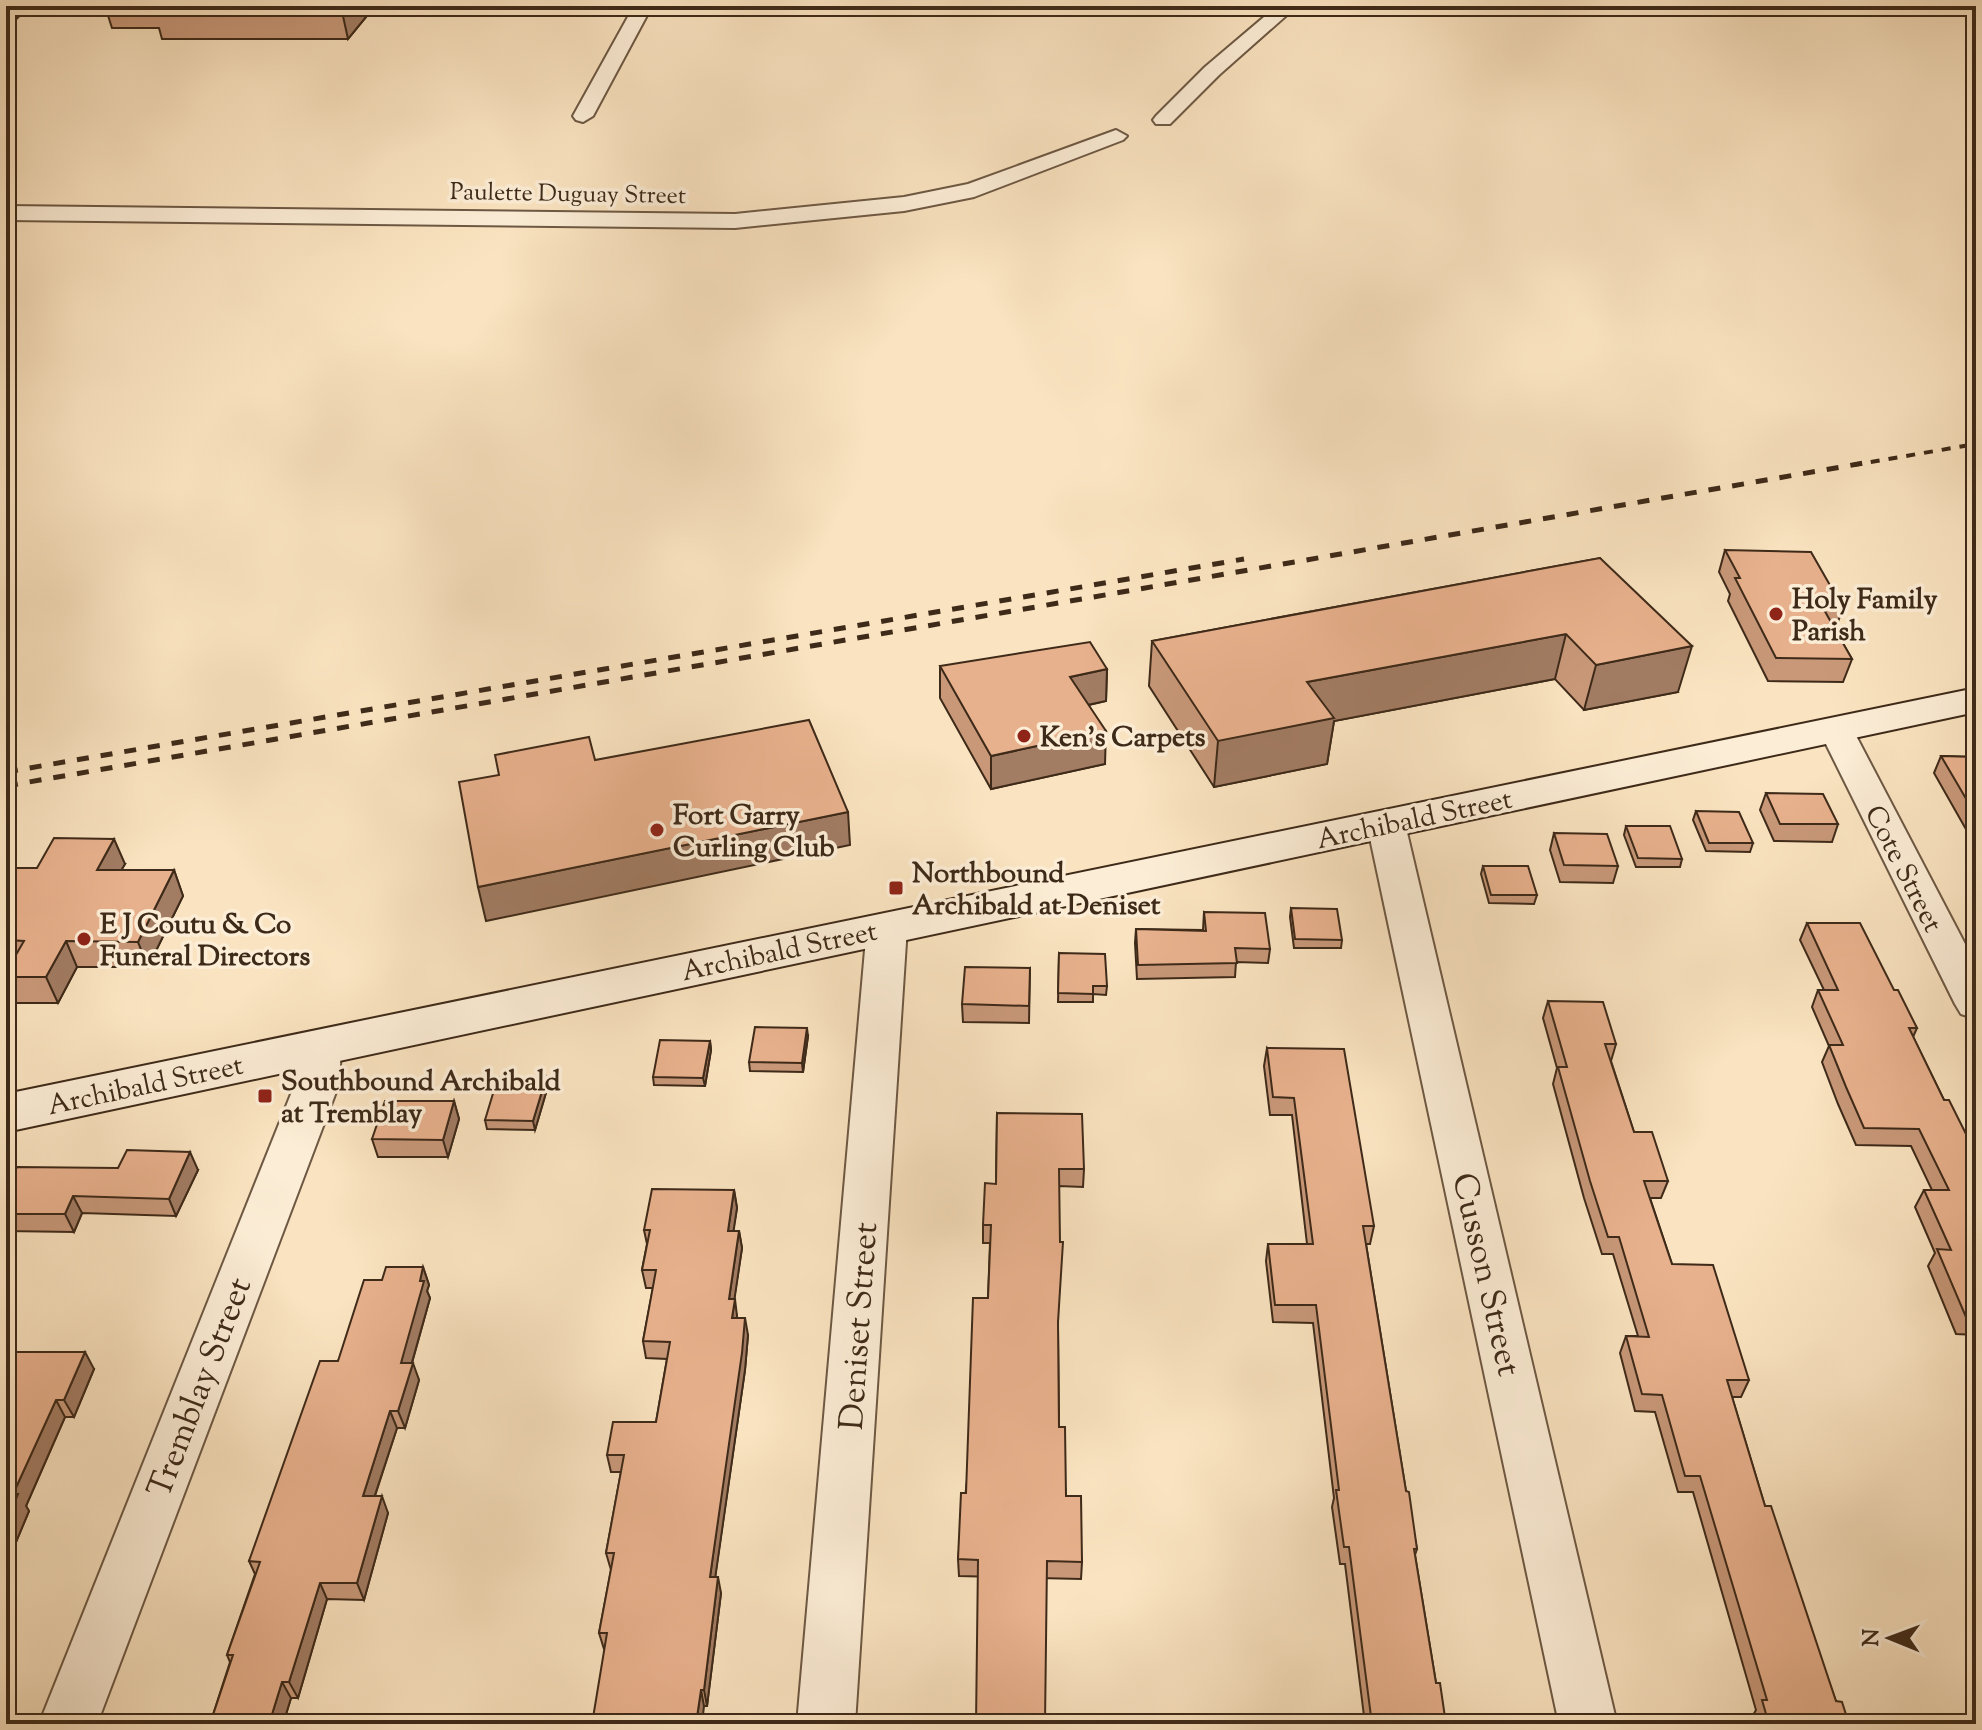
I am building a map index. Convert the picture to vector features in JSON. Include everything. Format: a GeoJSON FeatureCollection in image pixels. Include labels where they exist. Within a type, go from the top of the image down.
{"type":"FeatureCollection","features":[{"type":"Feature","properties":{"kind":"main road"},"geometry":{"type":"LineString","coordinates":[[6,15],[18,6]]}},
{"type":"Feature","properties":{"kind":"main road","name":"Archibald Street"},"geometry":{"type":"LineString","coordinates":[[6,1113],[1976,700]]}},
{"type":"Feature","properties":{"kind":"street"},"geometry":{"type":"LineString","coordinates":[[583,116],[643,6]]}},
{"type":"Feature","properties":{"kind":"street"},"geometry":{"type":"LineString","coordinates":[[1163,120],[1212,71],[1288,6]]}},
{"type":"Feature","properties":{"kind":"street","name":"Paulette Duguay Street"},"geometry":{"type":"LineString","coordinates":[[6,213],[735,221],[904,204],[974,190],[1116,136]]}},
{"type":"Feature","properties":{"kind":"street","name":"Cote Street"},"geometry":{"type":"LineString","coordinates":[[1836,730],[1976,1004]]}},
{"type":"Feature","properties":{"kind":"street","name":"Cusson Street"},"geometry":{"type":"LineString","coordinates":[[1386,824],[1588,1724]]}},
{"type":"Feature","properties":{"kind":"street","name":"Deniset Street"},"geometry":{"type":"LineString","coordinates":[[826,1724],[887,927]]}},
{"type":"Feature","properties":{"kind":"street","name":"Tremblay Street"},"geometry":{"type":"LineString","coordinates":[[68,1724],[317,1084],[320,1048]]}},
{"type":"Feature","properties":{"kind":"building"},"geometry":{"type":"Polygon","coordinates":[[[167,6],[352,6],[343,16],[156,16],[167,6]]]}},
{"type":"Feature","properties":{"kind":"building"},"geometry":{"type":"Polygon","coordinates":[[[1725,550],[1811,552],[1843,608],[1823,608],[1852,659],[1776,658],[1735,578],[1740,578],[1725,550]]]}},
{"type":"Feature","properties":{"kind":"building"},"geometry":{"type":"Polygon","coordinates":[[[1600,558],[1692,646],[1596,665],[1566,634],[1307,682],[1334,718],[1218,741],[1152,641],[1600,558]]]}},
{"type":"Feature","properties":{"kind":"building"},"geometry":{"type":"Polygon","coordinates":[[[1090,642],[1107,669],[1070,677],[1106,731],[991,756],[940,666],[1090,642]]]}},
{"type":"Feature","properties":{"kind":"building","name":"Fort Garry Curling Club"},"geometry":{"type":"Polygon","coordinates":[[[809,720],[848,812],[478,887],[459,782],[499,775],[495,755],[589,737],[595,760],[809,720]]]}},
{"type":"Feature","properties":{"kind":"building"},"geometry":{"type":"Polygon","coordinates":[[[1941,756],[1976,757],[1976,814],[1975,814],[1941,756]]]}},
{"type":"Feature","properties":{"kind":"building"},"geometry":{"type":"Polygon","coordinates":[[[1766,793],[1823,794],[1838,824],[1780,824],[1766,793]]]}},
{"type":"Feature","properties":{"kind":"building"},"geometry":{"type":"Polygon","coordinates":[[[1696,811],[1739,812],[1753,843],[1709,843],[1696,811]]]}},
{"type":"Feature","properties":{"kind":"building"},"geometry":{"type":"Polygon","coordinates":[[[1626,826],[1670,826],[1682,859],[1638,858],[1626,826]]]}},
{"type":"Feature","properties":{"kind":"building"},"geometry":{"type":"Polygon","coordinates":[[[1554,833],[1607,834],[1618,866],[1564,865],[1554,833]]]}},
{"type":"Feature","properties":{"kind":"building","name":"E J Coutu & Co Funeral Directors"},"geometry":{"type":"Polygon","coordinates":[[[54,838],[114,839],[97,870],[174,870],[138,942],[66,941],[46,977],[6,977],[24,941],[6,940],[6,868],[37,868],[54,838]]]}},
{"type":"Feature","properties":{"kind":"building"},"geometry":{"type":"Polygon","coordinates":[[[1483,866],[1528,866],[1537,895],[1491,895],[1483,866]]]}},
{"type":"Feature","properties":{"kind":"building"},"geometry":{"type":"Polygon","coordinates":[[[1291,908],[1337,909],[1342,940],[1295,939],[1291,908]]]}},
{"type":"Feature","properties":{"kind":"building"},"geometry":{"type":"Polygon","coordinates":[[[1204,912],[1265,913],[1270,949],[1235,948],[1237,963],[1138,965],[1136,929],[1206,931],[1204,912]]]}},
{"type":"Feature","properties":{"kind":"building"},"geometry":{"type":"Polygon","coordinates":[[[1807,923],[1860,923],[1917,1028],[1909,1028],[1944,1100],[1949,1100],[1969,1140],[1976,1140],[1976,1318],[1966,1317],[1937,1249],[1951,1250],[1924,1190],[1949,1190],[1919,1129],[1864,1128],[1846,1087],[1829,1045],[1843,1045],[1818,990],[1838,990],[1807,923]]]}},
{"type":"Feature","properties":{"kind":"building"},"geometry":{"type":"Polygon","coordinates":[[[1059,953],[1105,954],[1107,986],[1093,986],[1093,994],[1058,993],[1059,953]]]}},
{"type":"Feature","properties":{"kind":"building"},"geometry":{"type":"Polygon","coordinates":[[[965,967],[1030,968],[1029,1006],[962,1004],[965,967]]]}},
{"type":"Feature","properties":{"kind":"building"},"geometry":{"type":"Polygon","coordinates":[[[1548,1001],[1603,1002],[1616,1044],[1605,1044],[1634,1132],[1652,1132],[1668,1181],[1644,1181],[1672,1264],[1713,1265],[1749,1380],[1727,1380],[1765,1506],[1771,1506],[1836,1701],[1842,1702],[1849,1724],[1769,1724],[1762,1700],[1767,1700],[1700,1476],[1685,1476],[1662,1395],[1642,1394],[1626,1336],[1649,1337],[1619,1237],[1608,1237],[1590,1181],[1558,1067],[1567,1067],[1548,1001]]]}},
{"type":"Feature","properties":{"kind":"building"},"geometry":{"type":"Polygon","coordinates":[[[755,1027],[807,1028],[802,1063],[749,1062],[755,1027]]]}},
{"type":"Feature","properties":{"kind":"building"},"geometry":{"type":"Polygon","coordinates":[[[660,1040],[710,1041],[703,1078],[653,1077],[660,1040]]]}},
{"type":"Feature","properties":{"kind":"building"},"geometry":{"type":"Polygon","coordinates":[[[1267,1048],[1344,1049],[1374,1226],[1363,1226],[1406,1491],[1409,1492],[1417,1549],[1414,1549],[1436,1683],[1440,1683],[1446,1724],[1372,1724],[1349,1547],[1344,1547],[1336,1490],[1339,1490],[1316,1305],[1275,1305],[1268,1244],[1313,1244],[1294,1098],[1273,1097],[1267,1048]]]}},
{"type":"Feature","properties":{"kind":"building"},"geometry":{"type":"Polygon","coordinates":[[[498,1077],[546,1078],[533,1121],[485,1120],[498,1077]]]}},
{"type":"Feature","properties":{"kind":"building"},"geometry":{"type":"Polygon","coordinates":[[[385,1101],[454,1101],[443,1140],[372,1139],[385,1101]]]}},
{"type":"Feature","properties":{"kind":"building"},"geometry":{"type":"Polygon","coordinates":[[[997,1113],[1082,1114],[1084,1169],[1059,1169],[1060,1242],[1063,1242],[1058,1322],[1059,1427],[1065,1427],[1066,1496],[1081,1496],[1082,1562],[1047,1561],[1045,1724],[976,1724],[978,1560],[958,1559],[961,1493],[966,1493],[973,1298],[988,1298],[991,1225],[983,1225],[985,1183],[996,1184],[997,1113]]]}},
{"type":"Feature","properties":{"kind":"building"},"geometry":{"type":"Polygon","coordinates":[[[127,1150],[190,1152],[169,1199],[73,1196],[65,1214],[6,1214],[6,1187],[17,1167],[118,1168],[127,1150]]]}},
{"type":"Feature","properties":{"kind":"building"},"geometry":{"type":"Polygon","coordinates":[[[652,1189],[734,1190],[728,1231],[739,1231],[729,1299],[735,1299],[732,1318],[745,1318],[710,1577],[718,1577],[704,1690],[701,1690],[696,1724],[592,1724],[607,1633],[599,1633],[614,1553],[606,1553],[624,1455],[607,1455],[613,1422],[656,1422],[670,1342],[643,1341],[656,1270],[642,1270],[650,1230],[644,1230],[652,1189]]]}},
{"type":"Feature","properties":{"kind":"building"},"geometry":{"type":"Polygon","coordinates":[[[386,1267],[423,1267],[420,1281],[424,1281],[401,1363],[413,1363],[398,1411],[390,1411],[363,1496],[382,1496],[357,1583],[320,1583],[289,1682],[282,1682],[269,1724],[210,1724],[233,1655],[227,1655],[260,1562],[249,1561],[320,1361],[338,1361],[364,1280],[382,1280],[386,1267]]]}},
{"type":"Feature","properties":{"kind":"building"},"geometry":{"type":"Polygon","coordinates":[[[6,1352],[85,1352],[64,1400],[56,1400],[13,1494],[18,1494],[6,1523],[6,1352]]]}},
{"type":"Feature","properties":{"kind":"railway"},"geometry":{"type":"LineString","coordinates":[[1853,465],[1976,444]]}},
{"type":"Feature","properties":{"kind":"railway"},"geometry":{"type":"LineString","coordinates":[[6,786],[1864,463]]}},
{"type":"Feature","properties":{"kind":"railway"},"geometry":{"type":"LineString","coordinates":[[6,772],[1244,559]]}},
{"type":"Feature","properties":{"kind":"place","name":"Holy Family Parish"},"geometry":{"type":"Point","coordinates":[1776,614]}},
{"type":"Feature","properties":{"kind":"place","name":"Ken's Carpets"},"geometry":{"type":"Point","coordinates":[1024,736]}},
{"type":"Feature","properties":{"kind":"place","name":"Fort Garry Curling Club"},"geometry":{"type":"Point","coordinates":[657,830]}},
{"type":"Feature","properties":{"kind":"place","name":"Northbound Archibald at Deniset"},"geometry":{"type":"Point","coordinates":[896,888]}},
{"type":"Feature","properties":{"kind":"place","name":"E J Coutu & Co Funeral Directors"},"geometry":{"type":"Point","coordinates":[84,939]}},
{"type":"Feature","properties":{"kind":"place","name":"Southbound Archibald at Tremblay"},"geometry":{"type":"Point","coordinates":[265,1096]}}]}
